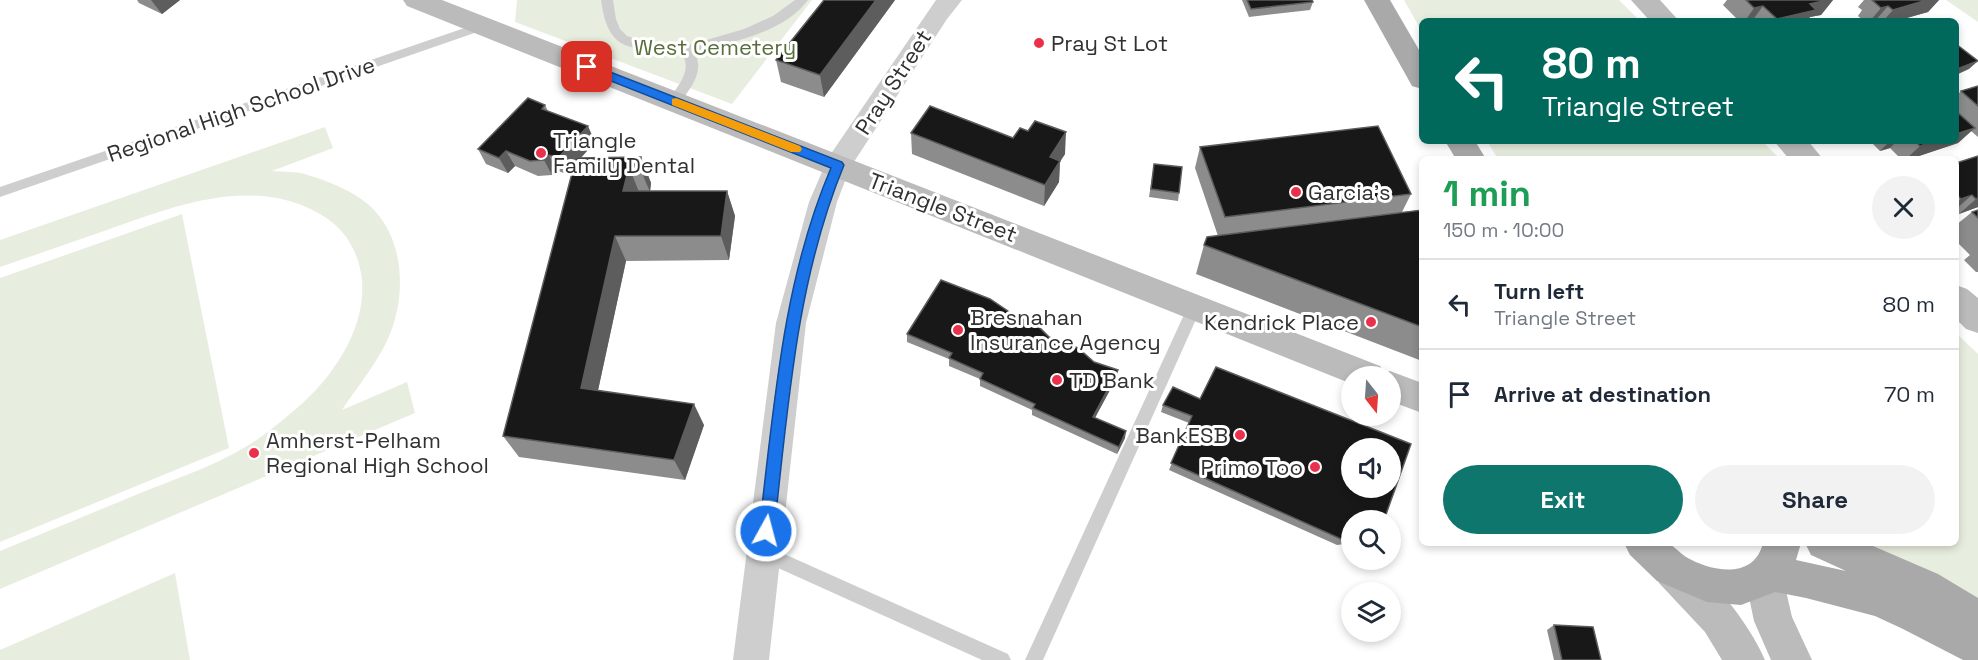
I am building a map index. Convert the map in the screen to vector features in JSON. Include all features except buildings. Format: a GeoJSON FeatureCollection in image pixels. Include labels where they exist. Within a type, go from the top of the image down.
{"type":"FeatureCollection","features":[{"type":"Feature","properties":{"kind":"main road","name":"Triangle Street"},"geometry":{"type":"LineString","coordinates":[[416,0],[1343,366]]}},
{"type":"Feature","properties":{"kind":"main road"},"geometry":{"type":"LineString","coordinates":[[1377,0],[1419,73]]}},
{"type":"Feature","properties":{"kind":"main road"},"geometry":{"type":"LineString","coordinates":[[1644,0],[1663,18]]}},
{"type":"Feature","properties":{"kind":"main road"},"geometry":{"type":"LineString","coordinates":[[1792,144],[1805,156]]}},
{"type":"Feature","properties":{"kind":"main road"},"geometry":{"type":"LineString","coordinates":[[1959,301],[1978,319]]}},
{"type":"Feature","properties":{"kind":"main road"},"geometry":{"type":"LineString","coordinates":[[1646,546],[1719,618],[1745,660]]}},
{"type":"Feature","properties":{"kind":"main road"},"geometry":{"type":"LineString","coordinates":[[1831,546],[1925,587],[1978,619]]}},
{"type":"Feature","properties":{"kind":"main road"},"geometry":{"type":"LineString","coordinates":[[1672,570],[1705,585],[1738,588],[1773,565]]}},
{"type":"Feature","properties":{"kind":"main road"},"geometry":{"type":"LineString","coordinates":[[1773,565],[1908,611],[1978,647]]}},
{"type":"Feature","properties":{"kind":"main road"},"geometry":{"type":"LineString","coordinates":[[1773,565],[1773,621],[1792,660]]}},
{"type":"Feature","properties":{"kind":"street","name":"Pray Street"},"geometry":{"type":"LineString","coordinates":[[751,660],[792,323],[823,202],[838,165],[938,13],[950,0]]}},
{"type":"Feature","properties":{"kind":"lane"},"geometry":{"type":"LineString","coordinates":[[607,0],[609,22],[615,35],[627,41],[686,50],[763,26],[792,11],[802,0]]}},
{"type":"Feature","properties":{"kind":"lane","name":"Regional High School Drive"},"geometry":{"type":"LineString","coordinates":[[0,192],[482,26]]}},
{"type":"Feature","properties":{"kind":"lane"},"geometry":{"type":"LineString","coordinates":[[674,101],[692,77],[691,55],[686,50]]}},
{"type":"Feature","properties":{"kind":"lane"},"geometry":{"type":"LineString","coordinates":[[1034,660],[1195,306]]}},
{"type":"Feature","properties":{"kind":"lane"},"geometry":{"type":"LineString","coordinates":[[764,553],[1002,660]]}},
{"type":"Feature","properties":{"kind":"green space","name":"West Cemetery"},"geometry":{"type":"Polygon","coordinates":[[[517,0],[812,0],[732,104],[515,22],[517,0]]]}},
{"type":"Feature","properties":{"kind":"green space"},"geometry":{"type":"Polygon","coordinates":[[[1404,0],[1619,0],[1637,18],[1419,18],[1419,27],[1404,0]]]}},
{"type":"Feature","properties":{"kind":"green space"},"geometry":{"type":"Polygon","coordinates":[[[1946,0],[1978,0],[1978,22],[1946,0]]]}},
{"type":"Feature","properties":{"kind":"green space"},"geometry":{"type":"Polygon","coordinates":[[[325,127],[333,148],[272,171],[316,177],[363,200],[381,219],[390,234],[399,270],[398,307],[387,341],[342,410],[407,382],[415,413],[0,589],[0,551],[215,463],[258,439],[297,408],[323,382],[353,334],[362,298],[362,280],[354,251],[337,226],[320,214],[294,203],[268,197],[214,198],[186,204],[0,267],[0,240],[325,127]]]}},
{"type":"Feature","properties":{"kind":"green space"},"geometry":{"type":"Polygon","coordinates":[[[1489,144],[1765,144],[1777,156],[1496,156],[1489,144]]]}},
{"type":"Feature","properties":{"kind":"green space"},"geometry":{"type":"Polygon","coordinates":[[[182,214],[229,448],[0,542],[0,278],[182,214]]]}},
{"type":"Feature","properties":{"kind":"green space"},"geometry":{"type":"Polygon","coordinates":[[[1959,336],[1978,354],[1978,607],[1853,546],[1959,546],[1959,336]]]}},
{"type":"Feature","properties":{"kind":"green space"},"geometry":{"type":"Polygon","coordinates":[[[175,573],[190,660],[0,660],[0,650],[175,573]]]}},
{"type":"Feature","properties":{"kind":"slow traffic"},"geometry":{"type":"LineString","coordinates":[[676,102],[796,149]]}},
{"type":"Feature","properties":{"kind":"place","name":"Pray St Lot"},"geometry":{"type":"Point","coordinates":[1039,43]}},
{"type":"Feature","properties":{"kind":"place","name":"Triangle Family Dental"},"geometry":{"type":"Point","coordinates":[541,153]}},
{"type":"Feature","properties":{"kind":"place","name":"Garcia’s"},"geometry":{"type":"Point","coordinates":[1296,192]}},
{"type":"Feature","properties":{"kind":"place","name":"Kendrick Place"},"geometry":{"type":"Point","coordinates":[1371,322]}},
{"type":"Feature","properties":{"kind":"place","name":"Bresnahan Insurance Agency"},"geometry":{"type":"Point","coordinates":[958,330]}},
{"type":"Feature","properties":{"kind":"place","name":"TD Bank"},"geometry":{"type":"Point","coordinates":[1057,380]}},
{"type":"Feature","properties":{"kind":"place","name":"BankESB"},"geometry":{"type":"Point","coordinates":[1240,435]}},
{"type":"Feature","properties":{"kind":"place","name":"Amherst-Pelham Regional High School"},"geometry":{"type":"Point","coordinates":[254,453]}},
{"type":"Feature","properties":{"kind":"place","name":"Primo Too"},"geometry":{"type":"Point","coordinates":[1315,467]}},
{"type":"Feature","properties":{"kind":"route"},"geometry":{"type":"LineString","coordinates":[[587,67],[838,165],[823,202],[792,323],[766,531]]}}]}
